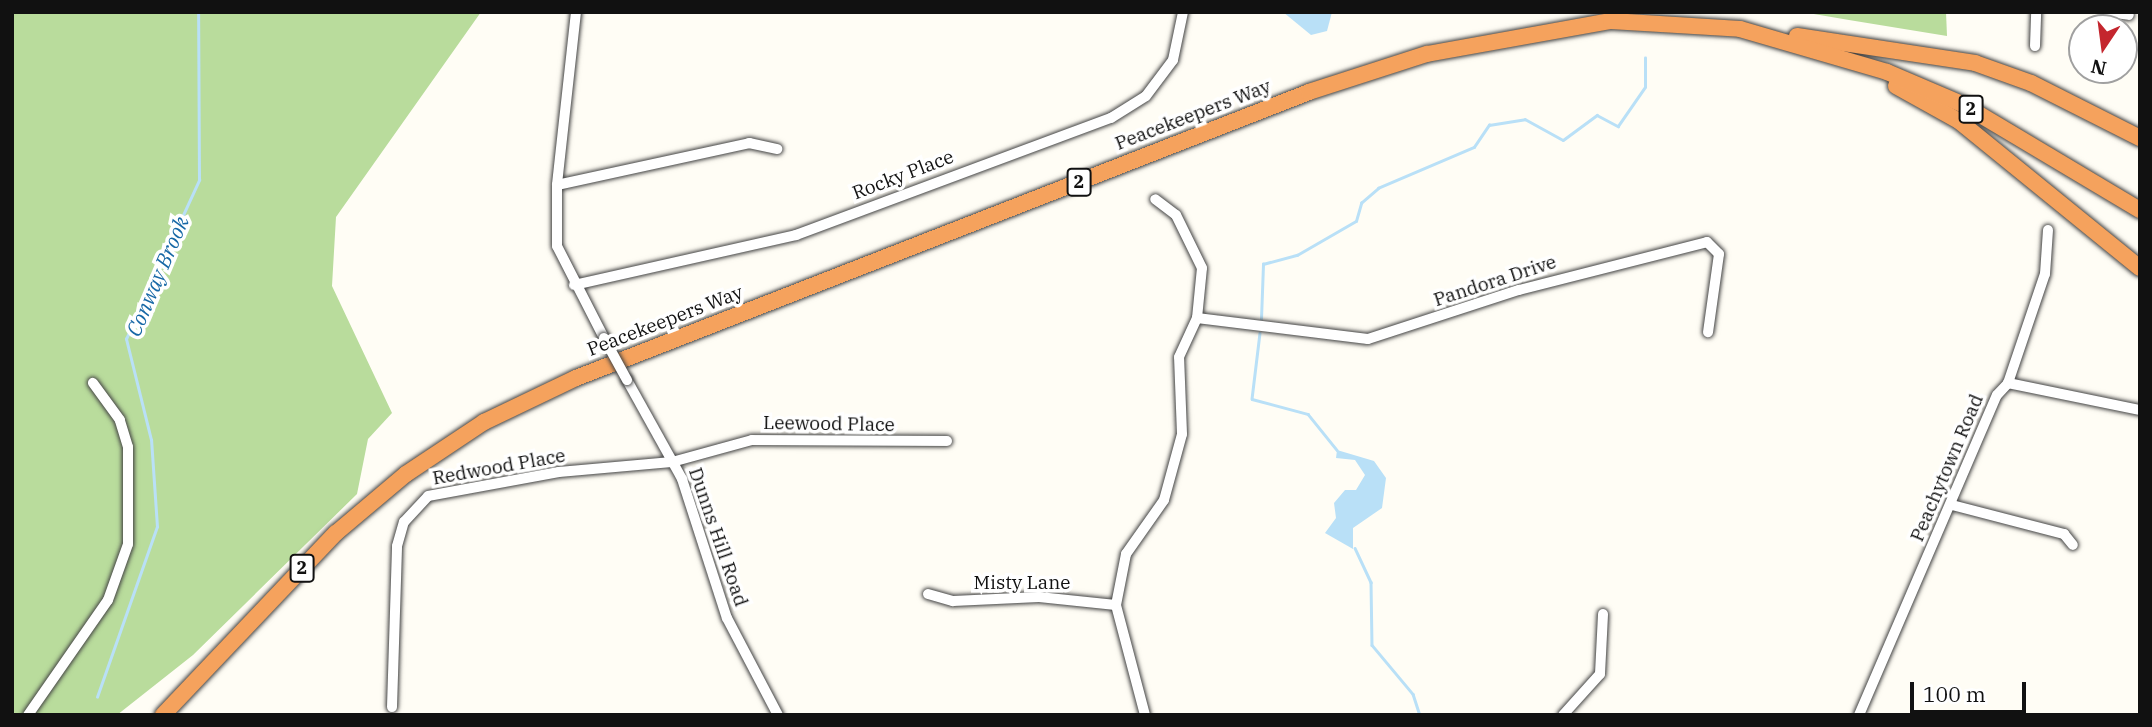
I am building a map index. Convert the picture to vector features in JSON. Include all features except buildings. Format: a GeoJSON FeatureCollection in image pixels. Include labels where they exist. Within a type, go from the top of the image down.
{"type":"FeatureCollection","features":[{"type":"Feature","properties":{"kind":"highway","name":"Peacekeepers Way"},"geometry":{"type":"LineString","coordinates":[[165,711],[371,501],[484,422],[576,378],[1385,65],[1611,21],[1740,29],[1787,41],[1962,104],[2140,211]]}},
{"type":"Feature","properties":{"kind":"highway"},"geometry":{"type":"LineString","coordinates":[[1740,29],[1975,64],[2031,83],[2140,138]]}},
{"type":"Feature","properties":{"kind":"highway"},"geometry":{"type":"LineString","coordinates":[[1787,41],[1899,87],[1959,121],[2140,268]]}},
{"type":"Feature","properties":{"kind":"street","name":"Dunns Hill Road"},"geometry":{"type":"LineString","coordinates":[[576,12],[557,185],[557,246],[574,285],[672,462],[727,618],[778,715]]}},
{"type":"Feature","properties":{"kind":"street","name":"Rocky Place"},"geometry":{"type":"LineString","coordinates":[[574,285],[796,235],[1111,118],[1146,96],[1173,60],[1183,12]]}},
{"type":"Feature","properties":{"kind":"street"},"geometry":{"type":"LineString","coordinates":[[2035,46],[2036,12]]}},
{"type":"Feature","properties":{"kind":"street"},"geometry":{"type":"LineString","coordinates":[[557,185],[749,143],[777,149]]}},
{"type":"Feature","properties":{"kind":"street"},"geometry":{"type":"LineString","coordinates":[[1145,715],[1116,605],[1126,554],[1164,500],[1182,434],[1179,357],[1197,318],[1202,268],[1176,215],[1155,199]]}},
{"type":"Feature","properties":{"kind":"street","name":"Peachytown Road"},"geometry":{"type":"LineString","coordinates":[[1859,715],[2008,383],[2045,274],[2048,230]]}},
{"type":"Feature","properties":{"kind":"street","name":"Pandora Drive"},"geometry":{"type":"LineString","coordinates":[[1197,318],[1368,339],[1533,286],[1707,242],[1719,254],[1708,332]]}},
{"type":"Feature","properties":{"kind":"street"},"geometry":{"type":"LineString","coordinates":[[28,715],[103,609],[128,544],[128,447],[120,419],[93,383]]}},
{"type":"Feature","properties":{"kind":"street"},"geometry":{"type":"LineString","coordinates":[[2008,383],[2140,410]]}},
{"type":"Feature","properties":{"kind":"street","name":"Leewood Place"},"geometry":{"type":"LineString","coordinates":[[672,462],[752,440],[947,441]]}},
{"type":"Feature","properties":{"kind":"street","name":"Redwood Place"},"geometry":{"type":"LineString","coordinates":[[392,707],[397,546],[413,507],[428,496],[559,472],[672,462]]}},
{"type":"Feature","properties":{"kind":"street"},"geometry":{"type":"LineString","coordinates":[[1952,505],[2064,534],[2073,545]]}},
{"type":"Feature","properties":{"kind":"street","name":"Misty Lane"},"geometry":{"type":"LineString","coordinates":[[928,594],[953,601],[1039,597],[1116,605]]}},
{"type":"Feature","properties":{"kind":"street"},"geometry":{"type":"LineString","coordinates":[[1563,715],[1600,674],[1603,614]]}},
{"type":"Feature","properties":{"kind":"green space"},"geometry":{"type":"Polygon","coordinates":[[[12,12],[481,12],[336,217],[332,286],[392,413],[368,439],[357,494],[193,655],[117,715],[12,715],[12,12]]]}},
{"type":"Feature","properties":{"kind":"green space"},"geometry":{"type":"Polygon","coordinates":[[[1802,12],[1946,12],[1947,36],[1849,20],[1802,12]]]}},
{"type":"Feature","properties":{"kind":"water"},"geometry":{"type":"Polygon","coordinates":[[[1283,12],[1332,12],[1327,31],[1311,35],[1283,12]]]}},
{"type":"Feature","properties":{"kind":"water"},"geometry":{"type":"Polygon","coordinates":[[[1337,450],[1374,461],[1386,478],[1382,508],[1353,528],[1353,549],[1325,533],[1336,518],[1334,503],[1345,490],[1356,490],[1365,475],[1355,460],[1336,458],[1337,450]]]}},
{"type":"Feature","properties":{"kind":"waterway","name":"Conway Brook"},"geometry":{"type":"LineString","coordinates":[[97,697],[157,527],[151,440],[126,339],[199,180],[198,12]]}},
{"type":"Feature","properties":{"kind":"waterway"},"geometry":{"type":"LineString","coordinates":[[1261,319],[1263,264],[1297,255],[1356,221],[1361,203],[1378,188],[1474,147],[1489,125],[1525,119],[1563,140],[1597,115],[1618,126],[1645,87],[1645,58]]}},
{"type":"Feature","properties":{"kind":"waterway"},"geometry":{"type":"LineString","coordinates":[[1260,333],[1252,399],[1308,414],[1337,450]]}},
{"type":"Feature","properties":{"kind":"waterway"},"geometry":{"type":"LineString","coordinates":[[1355,548],[1371,582],[1372,645],[1413,694],[1420,715]]}}]}
